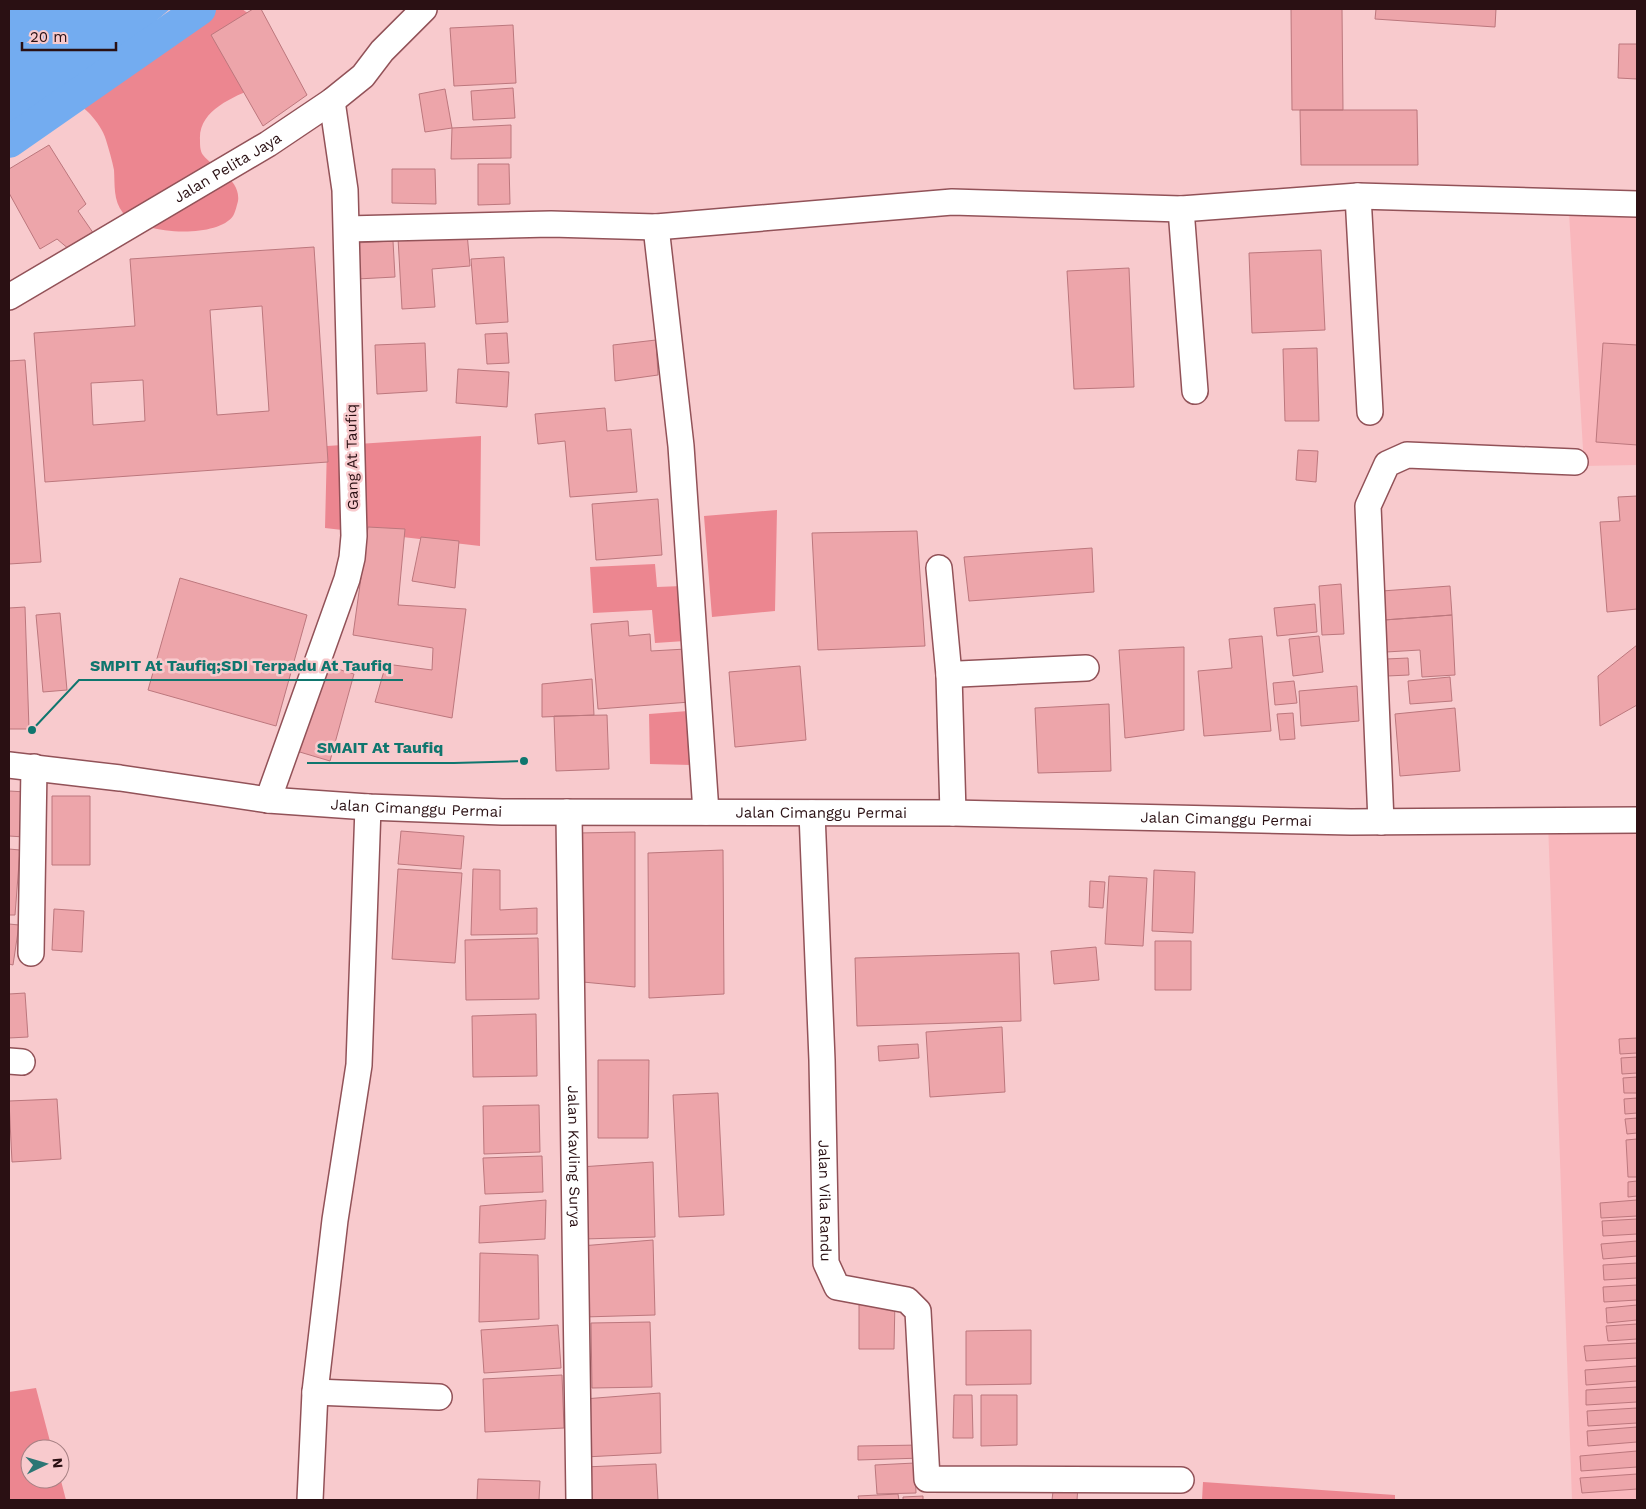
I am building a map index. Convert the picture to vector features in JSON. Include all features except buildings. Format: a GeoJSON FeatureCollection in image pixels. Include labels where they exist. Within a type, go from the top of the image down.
{"type":"FeatureCollection","features":[{"type":"Feature","properties":{"kind":"street","name":"Jalan Pelita Jaya"},"geometry":{"type":"LineString","coordinates":[[9,297],[268,144],[332,101],[363,76],[382,50],[424,9]]}},
{"type":"Feature","properties":{"kind":"street","name":"Gang At Taufiq"},"geometry":{"type":"LineString","coordinates":[[268,800],[347,579],[352,558],[354,536],[353,464],[347,229],[345,190],[332,101]]}},
{"type":"Feature","properties":{"kind":"street"},"geometry":{"type":"LineString","coordinates":[[347,229],[551,224],[656,227],[952,202],[1181,209],[1358,196],[1637,204]]}},
{"type":"Feature","properties":{"kind":"street"},"geometry":{"type":"LineString","coordinates":[[1358,196],[1370,412]]}},
{"type":"Feature","properties":{"kind":"street"},"geometry":{"type":"LineString","coordinates":[[1181,209],[1196,391]]}},
{"type":"Feature","properties":{"kind":"street"},"geometry":{"type":"LineString","coordinates":[[656,227],[680,446],[706,812]]}},
{"type":"Feature","properties":{"kind":"street"},"geometry":{"type":"LineString","coordinates":[[1381,822],[1368,506],[1387,464],[1407,455],[1575,462]]}},
{"type":"Feature","properties":{"kind":"street"},"geometry":{"type":"LineString","coordinates":[[939,568],[949,675],[953,813]]}},
{"type":"Feature","properties":{"kind":"street"},"geometry":{"type":"LineString","coordinates":[[949,675],[1086,668]]}},
{"type":"Feature","properties":{"kind":"street","name":"Jalan Cimanggu Permai"},"geometry":{"type":"LineString","coordinates":[[9,765],[120,778],[268,800],[368,807],[502,812],[953,813],[1381,822],[1637,820]]}},
{"type":"Feature","properties":{"kind":"street"},"geometry":{"type":"LineString","coordinates":[[31,953],[34,768]]}},
{"type":"Feature","properties":{"kind":"street"},"geometry":{"type":"LineString","coordinates":[[310,1500],[315,1392],[335,1220],[359,1065],[368,807]]}},
{"type":"Feature","properties":{"kind":"street","name":"Jalan Kavling Surya"},"geometry":{"type":"LineString","coordinates":[[567,812],[569,816],[579,1500]]}},
{"type":"Feature","properties":{"kind":"street","name":"Jalan Vila Randu"},"geometry":{"type":"LineString","coordinates":[[812,813],[822,1060],[826,1263],[837,1287],[907,1300],[918,1311],[928,1490],[1181,1480]]}},
{"type":"Feature","properties":{"kind":"street"},"geometry":{"type":"LineString","coordinates":[[315,1392],[439,1397]]}},
{"type":"Feature","properties":{"kind":"shaded area"},"geometry":{"type":"Polygon","coordinates":[[[185,9],[242,9],[255,18],[258,87],[229,100],[211,112],[201,129],[200,144],[202,153],[231,180],[238,193],[234,215],[224,223],[211,228],[196,231],[161,230],[145,226],[123,213],[116,198],[114,170],[105,136],[81,104],[77,92],[69,79],[118,38],[132,44],[159,40],[166,28],[185,9]]]}},
{"type":"Feature","properties":{"kind":"shaded area"},"geometry":{"type":"Polygon","coordinates":[[[1569,213],[1637,215],[1637,465],[1584,466],[1569,213]]]}},
{"type":"Feature","properties":{"kind":"shaded area"},"geometry":{"type":"Polygon","coordinates":[[[481,436],[480,546],[325,528],[327,446],[481,436]]]}},
{"type":"Feature","properties":{"kind":"shaded area"},"geometry":{"type":"Polygon","coordinates":[[[777,510],[775,611],[712,617],[704,516],[777,510]]]}},
{"type":"Feature","properties":{"kind":"shaded area"},"geometry":{"type":"Polygon","coordinates":[[[655,564],[657,587],[682,586],[685,641],[655,643],[652,610],[593,613],[590,567],[655,564]]]}},
{"type":"Feature","properties":{"kind":"shaded area"},"geometry":{"type":"Polygon","coordinates":[[[688,711],[691,765],[650,764],[649,714],[688,711]]]}},
{"type":"Feature","properties":{"kind":"shaded area"},"geometry":{"type":"Polygon","coordinates":[[[1637,821],[1637,1500],[1572,1500],[1548,822],[1637,821]]]}},
{"type":"Feature","properties":{"kind":"shaded area"},"geometry":{"type":"Polygon","coordinates":[[[36,1388],[49,1439],[20,1439],[20,1489],[63,1489],[66,1500],[9,1500],[9,1392],[36,1388]]]}},
{"type":"Feature","properties":{"kind":"shaded area"},"geometry":{"type":"Polygon","coordinates":[[[1203,1482],[1395,1495],[1395,1500],[1202,1500],[1203,1482]]]}},
{"type":"Feature","properties":{"kind":"water"},"geometry":{"type":"Polygon","coordinates":[[[9,9],[170,9],[89,78],[9,126],[9,9]]]}},
{"type":"Feature","properties":{"kind":"waterway"},"geometry":{"type":"LineString","coordinates":[[9,142],[200,9]]}},
{"type":"Feature","properties":{"kind":"place","name":"SMPIT At Taufiq;SDI Terpadu At Taufiq"},"geometry":{"type":"Point","coordinates":[32,730]}},
{"type":"Feature","properties":{"kind":"place","name":"SMAIT At Taufiq"},"geometry":{"type":"Point","coordinates":[524,761]}}]}
